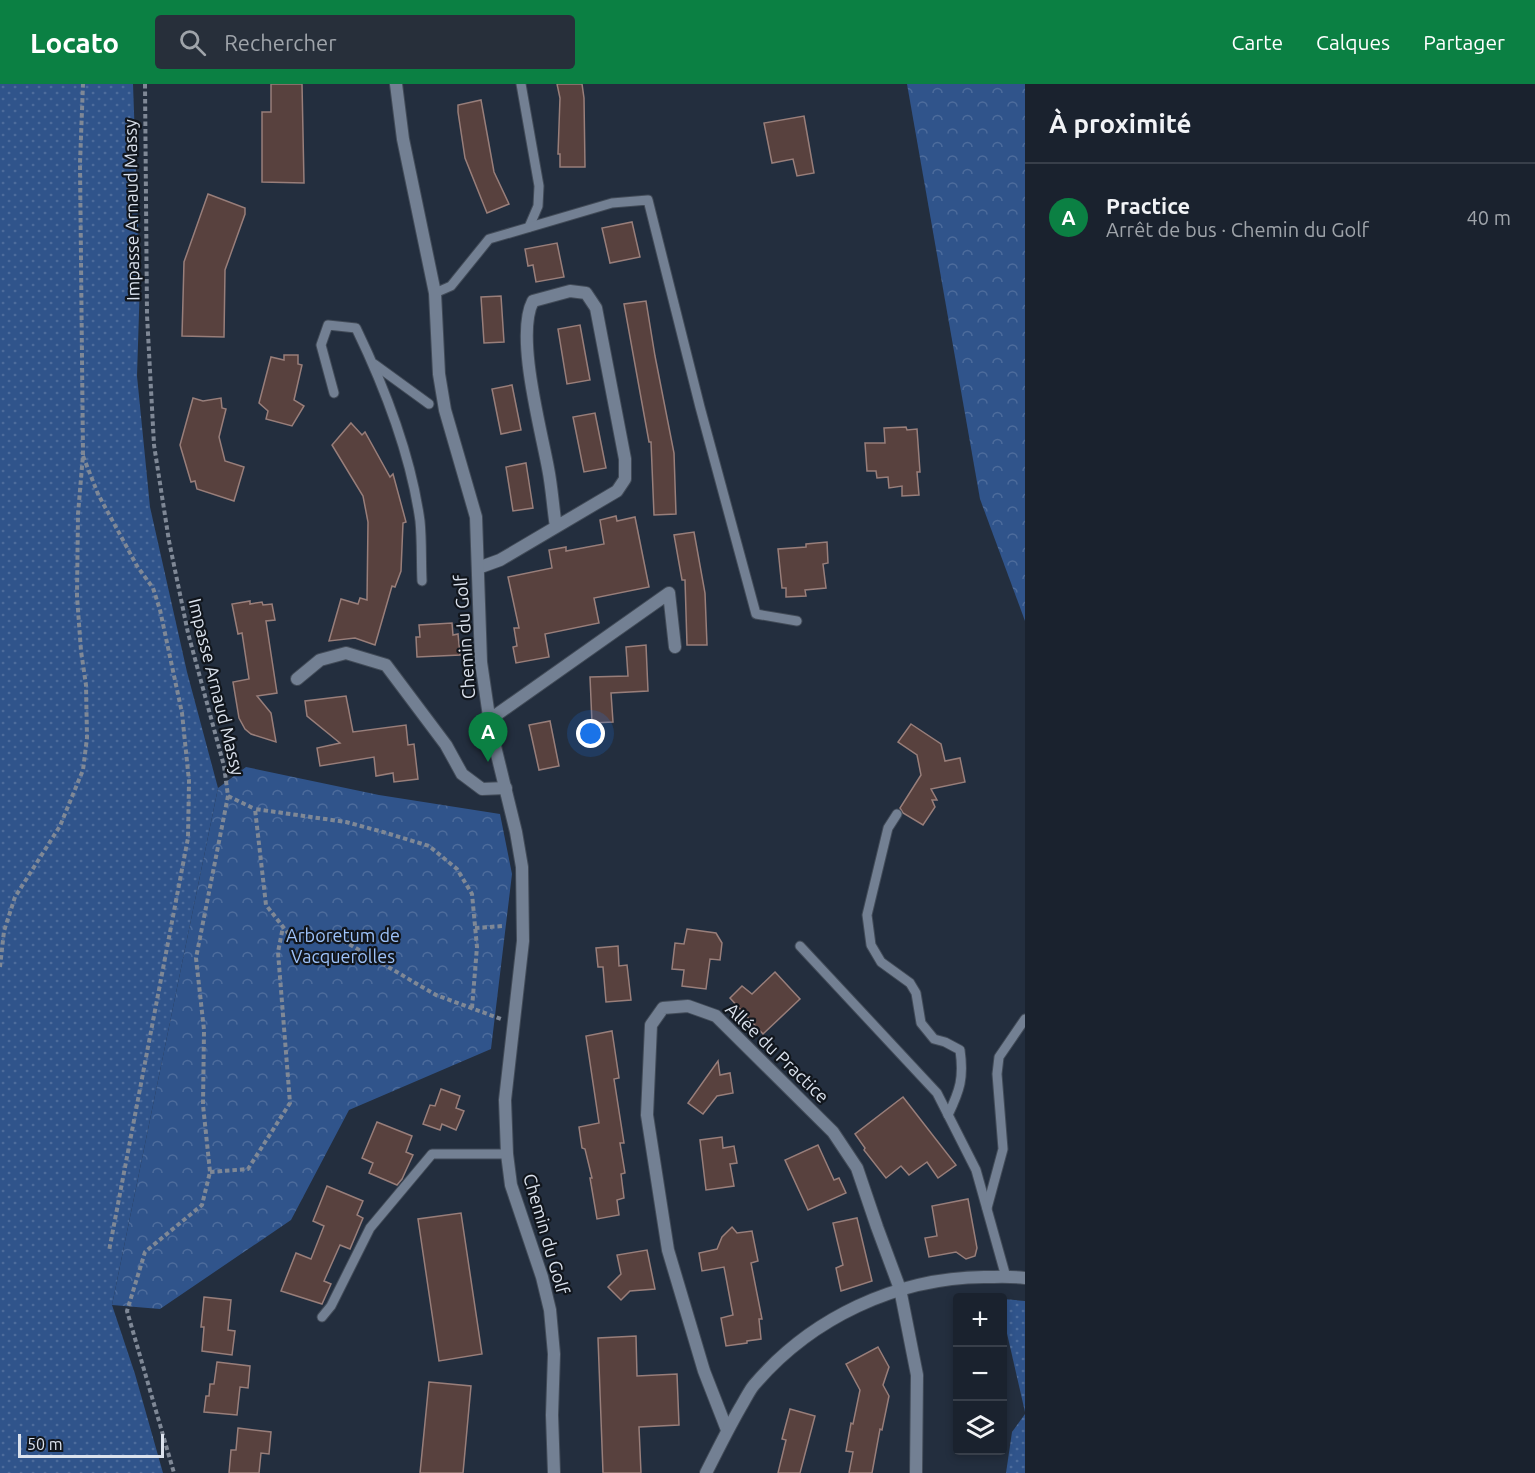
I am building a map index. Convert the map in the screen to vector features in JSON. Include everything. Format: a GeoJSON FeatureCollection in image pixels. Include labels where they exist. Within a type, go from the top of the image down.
{"type":"FeatureCollection","features":[{"type":"Feature","properties":{"kind":"street","name":"Chemin du Golf"},"geometry":{"type":"LineString","coordinates":[[396,84],[403,139],[435,293],[438,374],[445,410],[476,517],[481,662],[489,720],[516,832],[523,885],[523,942],[505,1100],[507,1154],[511,1185],[543,1277],[550,1310],[554,1354],[552,1414],[554,1473]]}},
{"type":"Feature","properties":{"kind":"street"},"geometry":{"type":"LineString","coordinates":[[478,568],[500,560],[556,527],[617,491],[625,479],[625,459],[596,308],[586,293],[570,291],[533,301],[529,309],[526,347],[549,471],[556,527]]}},
{"type":"Feature","properties":{"kind":"street"},"geometry":{"type":"LineString","coordinates":[[489,720],[669,593],[675,647]]}},
{"type":"Feature","properties":{"kind":"street"},"geometry":{"type":"LineString","coordinates":[[297,679],[320,660],[346,653],[386,665],[446,746],[462,774],[482,789],[506,788]]}},
{"type":"Feature","properties":{"kind":"street","name":"Allée du Practice"},"geometry":{"type":"LineString","coordinates":[[727,1430],[704,1371],[668,1250],[647,1115],[651,1025],[663,1008],[688,1006],[716,1016],[833,1132],[857,1168],[900,1289],[917,1374],[916,1473]]}},
{"type":"Feature","properties":{"kind":"street"},"geometry":{"type":"LineString","coordinates":[[706,1473],[727,1430],[753,1386],[783,1356],[829,1321],[876,1297],[900,1289],[960,1277],[1025,1278]]}},
{"type":"Feature","properties":{"kind":"lane"},"geometry":{"type":"LineString","coordinates":[[521,84],[539,186],[538,206],[529,227]]}},
{"type":"Feature","properties":{"kind":"lane"},"geometry":{"type":"LineString","coordinates":[[435,293],[451,286],[489,239],[612,203],[648,200],[700,407],[756,614],[797,621]]}},
{"type":"Feature","properties":{"kind":"lane"},"geometry":{"type":"LineString","coordinates":[[334,393],[321,345],[328,325],[356,328],[374,364],[405,454],[420,521],[422,581]]}},
{"type":"Feature","properties":{"kind":"lane"},"geometry":{"type":"LineString","coordinates":[[374,364],[429,404]]}},
{"type":"Feature","properties":{"kind":"lane"},"geometry":{"type":"LineString","coordinates":[[897,814],[888,828],[867,915],[871,945],[881,962],[910,983],[916,993],[921,1023],[934,1039],[960,1050],[963,1070],[960,1091],[948,1115]]}},
{"type":"Feature","properties":{"kind":"lane"},"geometry":{"type":"LineString","coordinates":[[800,945],[937,1094],[976,1170],[1006,1277]]}},
{"type":"Feature","properties":{"kind":"lane"},"geometry":{"type":"LineString","coordinates":[[987,1208],[1003,1149],[997,1074],[999,1058],[1025,1019]]}},
{"type":"Feature","properties":{"kind":"lane"},"geometry":{"type":"LineString","coordinates":[[322,1317],[331,1306],[370,1228],[432,1154],[507,1154]]}},
{"type":"Feature","properties":{"kind":"path"},"geometry":{"type":"LineString","coordinates":[[0,967],[4,931],[15,897],[60,826],[83,770],[87,738],[86,685],[78,616],[77,573],[78,514],[83,455],[80,163],[83,84]]}},
{"type":"Feature","properties":{"kind":"path","name":"Impasse Arnaud Massy"},"geometry":{"type":"LineString","coordinates":[[145,84],[147,315],[154,446],[169,541],[188,633],[224,766],[228,796],[196,958],[204,1030],[203,1105],[210,1172],[202,1205],[145,1252],[127,1311],[174,1473]]}},
{"type":"Feature","properties":{"kind":"path"},"geometry":{"type":"LineString","coordinates":[[83,455],[98,494],[137,566],[153,588],[182,713],[189,781],[188,838],[109,1251]]}},
{"type":"Feature","properties":{"kind":"path"},"geometry":{"type":"LineString","coordinates":[[228,796],[255,810],[346,822],[429,846],[457,869],[472,894],[477,947],[472,1008]]}},
{"type":"Feature","properties":{"kind":"path"},"geometry":{"type":"LineString","coordinates":[[255,810],[266,905],[291,937],[342,940],[436,995],[513,1024]]}},
{"type":"Feature","properties":{"kind":"path"},"geometry":{"type":"LineString","coordinates":[[475,928],[503,926]]}},
{"type":"Feature","properties":{"kind":"path"},"geometry":{"type":"LineString","coordinates":[[210,1172],[248,1169],[290,1103],[278,952],[284,927]]}},
{"type":"Feature","properties":{"kind":"green space"},"geometry":{"type":"Polygon","coordinates":[[[0,84],[133,84],[140,281],[137,376],[150,507],[187,672],[218,788],[112,1305],[135,1374],[163,1473],[0,1473],[0,84]]]}},
{"type":"Feature","properties":{"kind":"green space"},"geometry":{"type":"Polygon","coordinates":[[[907,84],[1025,84],[1025,621],[980,499],[907,84]]]}},
{"type":"Feature","properties":{"kind":"green space","name":"Arboretum de Vacquerolles"},"geometry":{"type":"Polygon","coordinates":[[[246,767],[379,795],[500,814],[512,874],[491,1049],[349,1110],[291,1220],[160,1309],[112,1305],[218,788],[246,767]]]}},
{"type":"Feature","properties":{"kind":"green space"},"geometry":{"type":"Polygon","coordinates":[[[1007,1299],[1025,1301],[1025,1412],[1007,1333],[1007,1299]]]}},
{"type":"Feature","properties":{"kind":"green space"},"geometry":{"type":"Polygon","coordinates":[[[1025,1414],[1025,1473],[1006,1473],[1012,1432],[1025,1414]]]}},
{"type":"Feature","properties":{"kind":"building"},"geometry":{"type":"Polygon","coordinates":[[[271,84],[302,84],[304,183],[262,182],[262,112],[271,112],[271,84]]]}},
{"type":"Feature","properties":{"kind":"building"},"geometry":{"type":"Polygon","coordinates":[[[557,84],[582,84],[585,167],[560,167],[560,154],[558,154],[560,98],[557,84]]]}},
{"type":"Feature","properties":{"kind":"building"},"geometry":{"type":"Polygon","coordinates":[[[481,100],[494,172],[509,204],[487,213],[465,158],[458,112],[458,105],[481,100]]]}},
{"type":"Feature","properties":{"kind":"building"},"geometry":{"type":"Polygon","coordinates":[[[804,116],[814,173],[797,176],[793,159],[772,163],[764,123],[804,116]]]}},
{"type":"Feature","properties":{"kind":"building"},"geometry":{"type":"Polygon","coordinates":[[[208,194],[245,208],[245,214],[225,270],[224,337],[182,336],[184,262],[208,194]]]}},
{"type":"Feature","properties":{"kind":"building"},"geometry":{"type":"Polygon","coordinates":[[[632,222],[640,257],[610,263],[602,228],[632,222]]]}},
{"type":"Feature","properties":{"kind":"building"},"geometry":{"type":"Polygon","coordinates":[[[557,243],[564,277],[536,282],[533,265],[528,266],[525,249],[557,243]]]}},
{"type":"Feature","properties":{"kind":"building"},"geometry":{"type":"Polygon","coordinates":[[[501,296],[504,342],[484,343],[481,297],[501,296]]]}},
{"type":"Feature","properties":{"kind":"building"},"geometry":{"type":"Polygon","coordinates":[[[646,301],[674,453],[676,514],[654,515],[651,442],[649,442],[624,304],[646,301]]]}},
{"type":"Feature","properties":{"kind":"building"},"geometry":{"type":"Polygon","coordinates":[[[580,325],[590,380],[567,384],[558,329],[580,325]]]}},
{"type":"Feature","properties":{"kind":"building"},"geometry":{"type":"Polygon","coordinates":[[[284,355],[298,355],[298,364],[302,365],[294,400],[304,406],[292,426],[266,419],[268,411],[259,403],[271,357],[284,360],[284,355]]]}},
{"type":"Feature","properties":{"kind":"building"},"geometry":{"type":"Polygon","coordinates":[[[512,385],[521,430],[501,434],[492,389],[512,385]]]}},
{"type":"Feature","properties":{"kind":"building"},"geometry":{"type":"Polygon","coordinates":[[[193,398],[203,401],[221,398],[222,408],[226,409],[219,437],[225,461],[244,467],[234,501],[197,489],[195,481],[191,482],[180,445],[193,398]]]}},
{"type":"Feature","properties":{"kind":"building"},"geometry":{"type":"Polygon","coordinates":[[[595,413],[606,468],[584,472],[573,417],[595,413]]]}},
{"type":"Feature","properties":{"kind":"building"},"geometry":{"type":"Polygon","coordinates":[[[351,423],[362,435],[365,432],[390,477],[393,474],[406,522],[403,523],[401,571],[395,587],[392,586],[375,645],[355,638],[329,641],[341,599],[358,604],[360,598],[367,600],[368,522],[363,496],[332,445],[351,423]]]}},
{"type":"Feature","properties":{"kind":"building"},"geometry":{"type":"Polygon","coordinates":[[[906,427],[907,430],[917,429],[919,495],[902,496],[902,486],[889,488],[888,477],[877,478],[876,471],[867,471],[865,443],[885,443],[884,428],[906,427]]]}},
{"type":"Feature","properties":{"kind":"building"},"geometry":{"type":"Polygon","coordinates":[[[526,463],[533,508],[513,511],[506,467],[526,463]]]}},
{"type":"Feature","properties":{"kind":"building"},"geometry":{"type":"Polygon","coordinates":[[[616,516],[617,521],[635,517],[649,587],[594,598],[599,623],[545,634],[549,657],[516,663],[513,647],[517,646],[514,628],[519,628],[508,577],[552,568],[549,550],[566,547],[566,551],[604,544],[600,520],[616,516]]]}},
{"type":"Feature","properties":{"kind":"building"},"geometry":{"type":"Polygon","coordinates":[[[694,532],[705,593],[707,645],[687,645],[685,580],[682,580],[674,535],[694,532]]]}},
{"type":"Feature","properties":{"kind":"building"},"geometry":{"type":"Polygon","coordinates":[[[827,542],[828,563],[823,564],[826,588],[805,590],[806,596],[786,597],[786,588],[782,588],[778,549],[806,547],[806,544],[827,542]]]}},
{"type":"Feature","properties":{"kind":"building"},"geometry":{"type":"Polygon","coordinates":[[[250,601],[250,604],[262,602],[263,605],[272,604],[275,620],[266,621],[277,693],[257,696],[271,713],[276,742],[251,734],[239,718],[233,682],[249,679],[242,633],[238,634],[232,604],[250,601]]]}},
{"type":"Feature","properties":{"kind":"building"},"geometry":{"type":"Polygon","coordinates":[[[452,623],[453,635],[458,634],[460,655],[417,657],[416,637],[420,637],[419,625],[452,623]]]}},
{"type":"Feature","properties":{"kind":"building"},"geometry":{"type":"Polygon","coordinates":[[[646,645],[648,691],[611,693],[613,722],[592,723],[590,677],[628,676],[626,647],[646,645]]]}},
{"type":"Feature","properties":{"kind":"building"},"geometry":{"type":"Polygon","coordinates":[[[346,696],[353,732],[406,725],[408,745],[414,744],[418,779],[394,782],[393,773],[376,776],[374,757],[320,766],[317,748],[340,743],[307,716],[305,701],[346,696]]]}},
{"type":"Feature","properties":{"kind":"building"},"geometry":{"type":"Polygon","coordinates":[[[550,721],[559,766],[539,770],[529,725],[550,721]]]}},
{"type":"Feature","properties":{"kind":"building"},"geometry":{"type":"Polygon","coordinates":[[[911,724],[941,744],[945,761],[960,758],[965,782],[931,789],[937,800],[932,800],[935,807],[923,825],[903,813],[900,808],[921,775],[917,755],[898,742],[911,724]]]}},
{"type":"Feature","properties":{"kind":"building"},"geometry":{"type":"Polygon","coordinates":[[[687,929],[716,933],[722,943],[720,960],[710,959],[706,989],[682,986],[684,970],[672,969],[675,943],[684,944],[687,929]]]}},
{"type":"Feature","properties":{"kind":"building"},"geometry":{"type":"Polygon","coordinates":[[[618,946],[619,966],[627,965],[631,1000],[606,1002],[603,967],[598,967],[596,948],[618,946]]]}},
{"type":"Feature","properties":{"kind":"building"},"geometry":{"type":"Polygon","coordinates":[[[775,972],[800,999],[763,1034],[730,998],[742,986],[752,994],[775,972]]]}},
{"type":"Feature","properties":{"kind":"building"},"geometry":{"type":"Polygon","coordinates":[[[612,1031],[619,1078],[614,1079],[624,1143],[620,1143],[625,1173],[621,1174],[624,1198],[617,1200],[619,1215],[597,1219],[590,1178],[592,1178],[585,1149],[582,1148],[579,1127],[599,1123],[586,1036],[612,1031]]]}},
{"type":"Feature","properties":{"kind":"building"},"geometry":{"type":"Polygon","coordinates":[[[718,1061],[720,1075],[730,1073],[733,1093],[717,1096],[703,1114],[688,1103],[718,1061]]]}},
{"type":"Feature","properties":{"kind":"building"},"geometry":{"type":"Polygon","coordinates":[[[441,1089],[460,1096],[456,1108],[464,1111],[456,1130],[442,1124],[440,1130],[423,1124],[430,1105],[435,1106],[441,1089]]]}},
{"type":"Feature","properties":{"kind":"building"},"geometry":{"type":"Polygon","coordinates":[[[903,1097],[956,1165],[938,1178],[927,1162],[909,1175],[901,1166],[886,1178],[864,1150],[865,1148],[855,1134],[903,1097]]]}},
{"type":"Feature","properties":{"kind":"building"},"geometry":{"type":"Polygon","coordinates":[[[377,1122],[412,1136],[406,1152],[413,1155],[397,1185],[369,1173],[373,1163],[362,1158],[377,1122]]]}},
{"type":"Feature","properties":{"kind":"building"},"geometry":{"type":"Polygon","coordinates":[[[722,1137],[723,1148],[734,1146],[737,1163],[730,1164],[734,1186],[706,1190],[700,1140],[722,1137]]]}},
{"type":"Feature","properties":{"kind":"building"},"geometry":{"type":"Polygon","coordinates":[[[818,1145],[834,1180],[839,1178],[846,1193],[808,1210],[785,1160],[818,1145]]]}},
{"type":"Feature","properties":{"kind":"building"},"geometry":{"type":"Polygon","coordinates":[[[327,1186],[363,1201],[357,1215],[363,1218],[350,1249],[340,1245],[324,1281],[331,1284],[322,1304],[281,1291],[296,1253],[311,1259],[324,1226],[313,1221],[327,1186]]]}},
{"type":"Feature","properties":{"kind":"building"},"geometry":{"type":"Polygon","coordinates":[[[968,1199],[977,1248],[975,1256],[966,1259],[956,1252],[929,1257],[925,1238],[937,1236],[932,1206],[968,1199]]]}},
{"type":"Feature","properties":{"kind":"building"},"geometry":{"type":"Polygon","coordinates":[[[461,1213],[482,1354],[439,1361],[418,1219],[461,1213]]]}},
{"type":"Feature","properties":{"kind":"building"},"geometry":{"type":"Polygon","coordinates":[[[857,1218],[872,1281],[841,1291],[836,1268],[843,1265],[833,1223],[857,1218]]]}},
{"type":"Feature","properties":{"kind":"building"},"geometry":{"type":"Polygon","coordinates":[[[732,1227],[737,1233],[752,1231],[758,1261],[751,1263],[762,1319],[759,1319],[761,1339],[726,1346],[721,1318],[733,1315],[724,1267],[702,1271],[699,1253],[717,1249],[722,1237],[732,1227]]]}},
{"type":"Feature","properties":{"kind":"building"},"geometry":{"type":"Polygon","coordinates":[[[647,1250],[655,1289],[630,1291],[621,1300],[608,1287],[621,1274],[617,1255],[647,1250]]]}},
{"type":"Feature","properties":{"kind":"building"},"geometry":{"type":"Polygon","coordinates":[[[204,1297],[231,1300],[228,1330],[235,1331],[232,1355],[202,1351],[204,1327],[201,1327],[204,1297]]]}},
{"type":"Feature","properties":{"kind":"building"},"geometry":{"type":"Polygon","coordinates":[[[636,1336],[637,1376],[677,1374],[679,1425],[639,1427],[641,1473],[603,1473],[598,1338],[636,1336]]]}},
{"type":"Feature","properties":{"kind":"building"},"geometry":{"type":"Polygon","coordinates":[[[878,1347],[889,1367],[883,1385],[889,1396],[882,1430],[880,1429],[872,1473],[849,1473],[853,1452],[846,1451],[860,1390],[846,1364],[878,1347]]]}},
{"type":"Feature","properties":{"kind":"building"},"geometry":{"type":"Polygon","coordinates":[[[217,1362],[250,1366],[248,1388],[240,1387],[237,1415],[204,1412],[210,1384],[214,1384],[217,1362]]]}},
{"type":"Feature","properties":{"kind":"building"},"geometry":{"type":"Polygon","coordinates":[[[429,1382],[471,1386],[463,1473],[420,1473],[429,1382]]]}},
{"type":"Feature","properties":{"kind":"building"},"geometry":{"type":"Polygon","coordinates":[[[790,1409],[815,1416],[800,1473],[778,1473],[786,1440],[782,1439],[790,1409]]]}},
{"type":"Feature","properties":{"kind":"building"},"geometry":{"type":"Polygon","coordinates":[[[238,1428],[271,1432],[269,1454],[261,1453],[259,1473],[229,1473],[231,1450],[236,1450],[238,1428]]]}},
{"type":"Feature","properties":{"kind":"place","name":"Practice"},"geometry":{"type":"Point","coordinates":[488,762]}}]}
